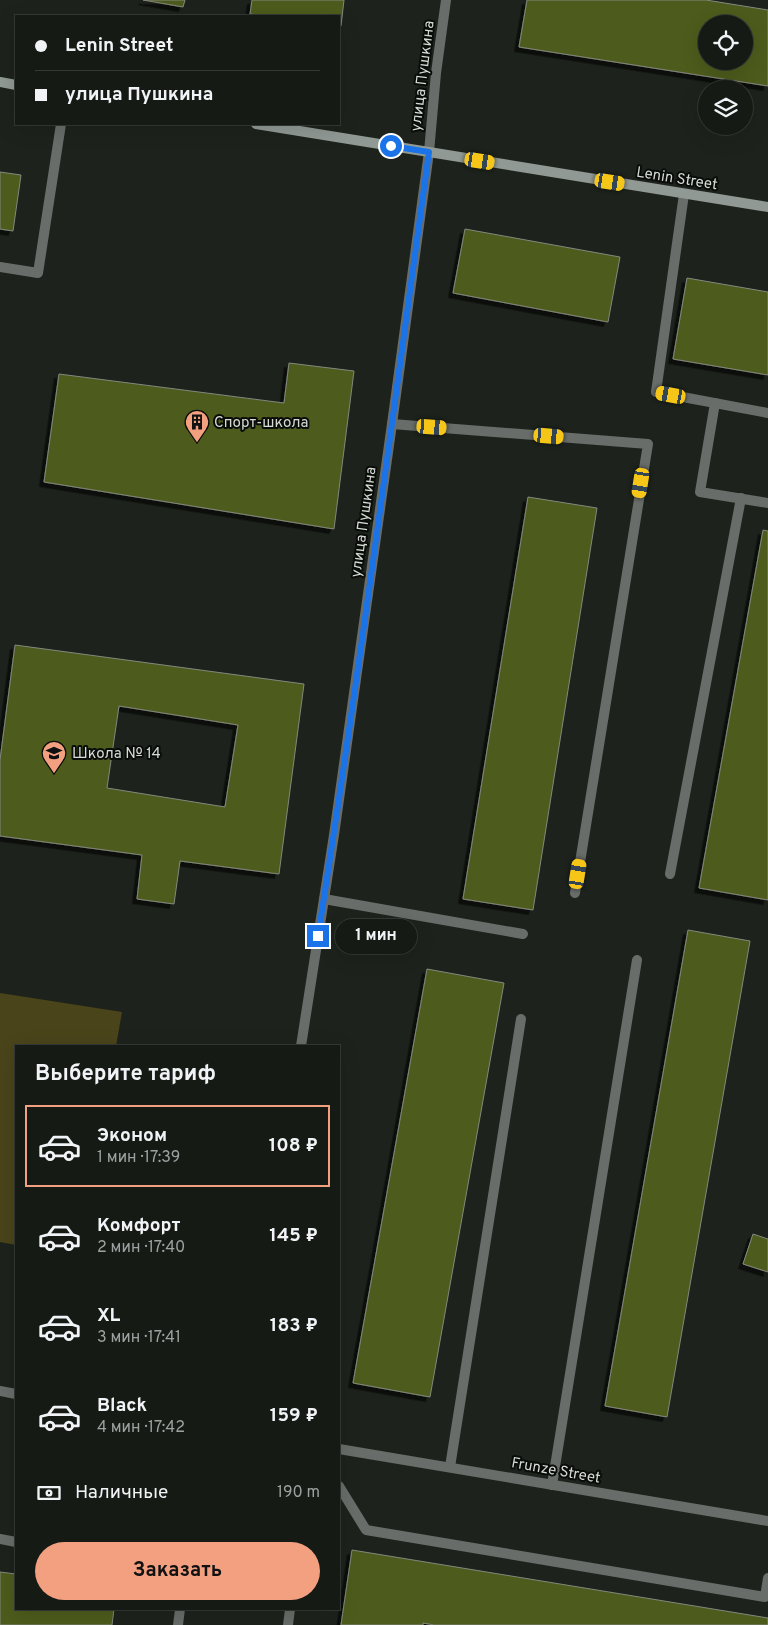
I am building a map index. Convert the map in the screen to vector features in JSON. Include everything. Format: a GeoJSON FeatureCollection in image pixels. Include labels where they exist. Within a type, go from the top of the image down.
{"type":"FeatureCollection","features":[{"type":"Feature","properties":{"kind":"main road"},"geometry":{"type":"LineString","coordinates":[[0,82],[15,85]]}},
{"type":"Feature","properties":{"kind":"main road","name":"Lenin Street"},"geometry":{"type":"LineString","coordinates":[[262,125],[768,207]]}},
{"type":"Feature","properties":{"kind":"street","name":"улица Пушкина"},"geometry":{"type":"LineString","coordinates":[[301,1045],[392,424],[429,152],[436,74],[446,0]]}},
{"type":"Feature","properties":{"kind":"street"},"geometry":{"type":"LineString","coordinates":[[0,267],[38,273],[61,125]]}},
{"type":"Feature","properties":{"kind":"street"},"geometry":{"type":"LineString","coordinates":[[684,194],[656,392],[768,413]]}},
{"type":"Feature","properties":{"kind":"street"},"geometry":{"type":"LineString","coordinates":[[715,403],[700,492],[768,503]]}},
{"type":"Feature","properties":{"kind":"street"},"geometry":{"type":"LineString","coordinates":[[392,424],[648,444],[575,893]]}},
{"type":"Feature","properties":{"kind":"street"},"geometry":{"type":"LineString","coordinates":[[670,874],[741,498]]}},
{"type":"Feature","properties":{"kind":"street"},"geometry":{"type":"LineString","coordinates":[[324,899],[523,934]]}},
{"type":"Feature","properties":{"kind":"street"},"geometry":{"type":"LineString","coordinates":[[552,1485],[637,960]]}},
{"type":"Feature","properties":{"kind":"street"},"geometry":{"type":"LineString","coordinates":[[450,1467],[521,1019]]}},
{"type":"Feature","properties":{"kind":"street"},"geometry":{"type":"LineString","coordinates":[[0,1391],[15,1394]]}},
{"type":"Feature","properties":{"kind":"street","name":"Frunze Street"},"geometry":{"type":"LineString","coordinates":[[340,1449],[768,1520]]}},
{"type":"Feature","properties":{"kind":"street"},"geometry":{"type":"LineString","coordinates":[[340,1488],[366,1530],[765,1597],[768,1578]]}},
{"type":"Feature","properties":{"kind":"street"},"geometry":{"type":"LineString","coordinates":[[0,1539],[15,1542]]}},
{"type":"Feature","properties":{"kind":"street"},"geometry":{"type":"LineString","coordinates":[[178,1625],[180,1610]]}},
{"type":"Feature","properties":{"kind":"street"},"geometry":{"type":"LineString","coordinates":[[288,1625],[290,1610]]}},
{"type":"Feature","properties":{"kind":"shaded area"},"geometry":{"type":"Polygon","coordinates":[[[0,993],[122,1012],[116,1045],[15,1045],[15,1245],[0,1242],[0,993]]]}},
{"type":"Feature","properties":{"kind":"building"},"geometry":{"type":"Polygon","coordinates":[[[143,0],[185,0],[183,7],[143,0]]]}},
{"type":"Feature","properties":{"kind":"building"},"geometry":{"type":"Polygon","coordinates":[[[252,0],[344,0],[341,26],[340,15],[250,14],[252,0]]]}},
{"type":"Feature","properties":{"kind":"building"},"geometry":{"type":"Polygon","coordinates":[[[527,0],[706,0],[768,10],[768,86],[753,84],[753,80],[730,80],[519,47],[527,0]]]}},
{"type":"Feature","properties":{"kind":"building"},"geometry":{"type":"Polygon","coordinates":[[[0,172],[21,175],[13,231],[0,229],[0,172]]]}},
{"type":"Feature","properties":{"kind":"building"},"geometry":{"type":"Polygon","coordinates":[[[465,229],[620,257],[608,322],[453,293],[465,229]]]}},
{"type":"Feature","properties":{"kind":"building"},"geometry":{"type":"Polygon","coordinates":[[[687,278],[768,292],[768,375],[673,359],[687,278]]]}},
{"type":"Feature","properties":{"kind":"building","name":"Спорт-школа"},"geometry":{"type":"Polygon","coordinates":[[[289,363],[354,371],[334,529],[44,482],[59,374],[284,403],[289,363]]]}},
{"type":"Feature","properties":{"kind":"building"},"geometry":{"type":"Polygon","coordinates":[[[528,497],[597,508],[533,910],[463,899],[528,497]]]}},
{"type":"Feature","properties":{"kind":"building"},"geometry":{"type":"Polygon","coordinates":[[[763,530],[768,531],[768,900],[699,888],[763,530]]]}},
{"type":"Feature","properties":{"kind":"building","name":"Школа № 14"},"geometry":{"type":"Polygon","coordinates":[[[15,645],[304,684],[279,874],[180,861],[174,904],[137,899],[142,855],[0,836],[0,760],[15,645]],[[119,706],[107,788],[225,807],[238,725],[119,706]]]}},
{"type":"Feature","properties":{"kind":"building"},"geometry":{"type":"Polygon","coordinates":[[[688,930],[750,941],[667,1417],[605,1406],[688,930]]]}},
{"type":"Feature","properties":{"kind":"building"},"geometry":{"type":"Polygon","coordinates":[[[427,969],[504,983],[430,1397],[353,1383],[427,969]]]}},
{"type":"Feature","properties":{"kind":"building"},"geometry":{"type":"Polygon","coordinates":[[[753,1234],[768,1239],[768,1272],[743,1264],[753,1234]]]}},
{"type":"Feature","properties":{"kind":"building"},"geometry":{"type":"Polygon","coordinates":[[[352,1550],[768,1618],[768,1625],[434,1625],[423,1623],[423,1625],[341,1625],[352,1550]]]}},
{"type":"Feature","properties":{"kind":"building"},"geometry":{"type":"Polygon","coordinates":[[[0,1572],[15,1574],[15,1610],[114,1610],[112,1625],[0,1625],[0,1572]]]}},
{"type":"Feature","properties":{"kind":"place","name":"Спорт-школа"},"geometry":{"type":"Point","coordinates":[197,443]}},
{"type":"Feature","properties":{"kind":"place","name":"Школа № 14"},"geometry":{"type":"Point","coordinates":[54,774]}},
{"type":"Feature","properties":{"kind":"route"},"geometry":{"type":"LineString","coordinates":[[318,936],[384,482],[429,152],[391,146]]}}]}
